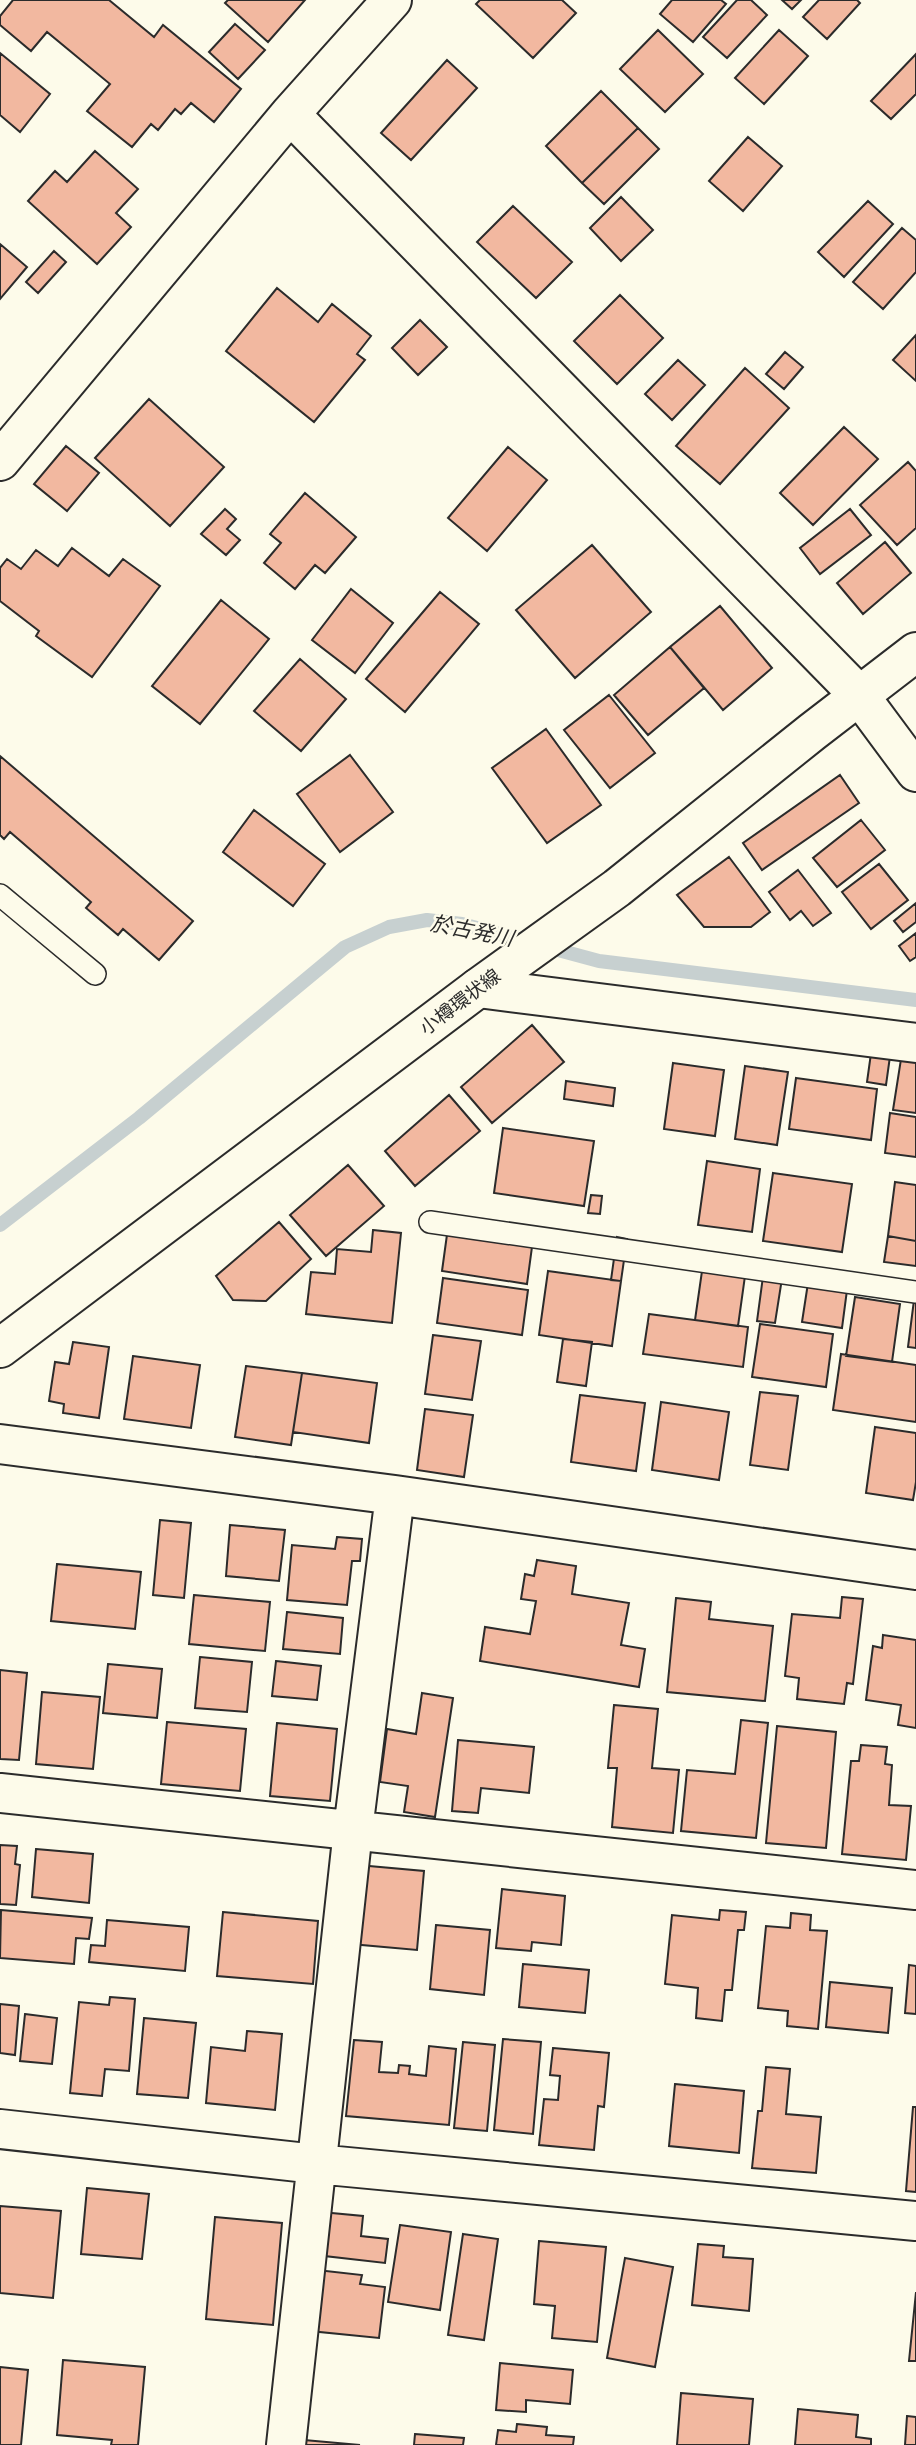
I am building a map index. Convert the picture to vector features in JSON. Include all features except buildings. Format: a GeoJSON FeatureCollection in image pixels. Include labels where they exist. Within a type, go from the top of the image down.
{"type":"FeatureCollection","features":[{"type":"Feature","properties":{"kind":"street"},"geometry":{"type":"LineString","coordinates":[[0,461],[290,114],[392,0]]}},
{"type":"Feature","properties":{"kind":"street"},"geometry":{"type":"LineString","coordinates":[[290,114],[859,695],[916,772]]}},
{"type":"Feature","properties":{"kind":"street","name":"小樽環状線"},"geometry":{"type":"LineString","coordinates":[[0,1348],[478,988],[617,888],[916,652]]}},
{"type":"Feature","properties":{"kind":"street"},"geometry":{"type":"LineString","coordinates":[[478,988],[916,1043]]}},
{"type":"Feature","properties":{"kind":"street"},"geometry":{"type":"LineString","coordinates":[[0,1444],[395,1496],[916,1570]]}},
{"type":"Feature","properties":{"kind":"street"},"geometry":{"type":"LineString","coordinates":[[286,2445],[353,1830],[395,1496]]}},
{"type":"Feature","properties":{"kind":"street"},"geometry":{"type":"LineString","coordinates":[[0,1793],[916,1890]]}},
{"type":"Feature","properties":{"kind":"street"},"geometry":{"type":"LineString","coordinates":[[0,2129],[316,2164],[916,2221]]}},
{"type":"Feature","properties":{"kind":"lane"},"geometry":{"type":"LineString","coordinates":[[0,895],[95,974]]}},
{"type":"Feature","properties":{"kind":"lane"},"geometry":{"type":"LineString","coordinates":[[429,1222],[916,1292]]}},
{"type":"Feature","properties":{"kind":"waterway","name":"於古発川"},"geometry":{"type":"LineString","coordinates":[[0,1225],[139,1118],[345,947],[389,927],[427,920],[462,924],[599,961],[916,1000]]}}]}
